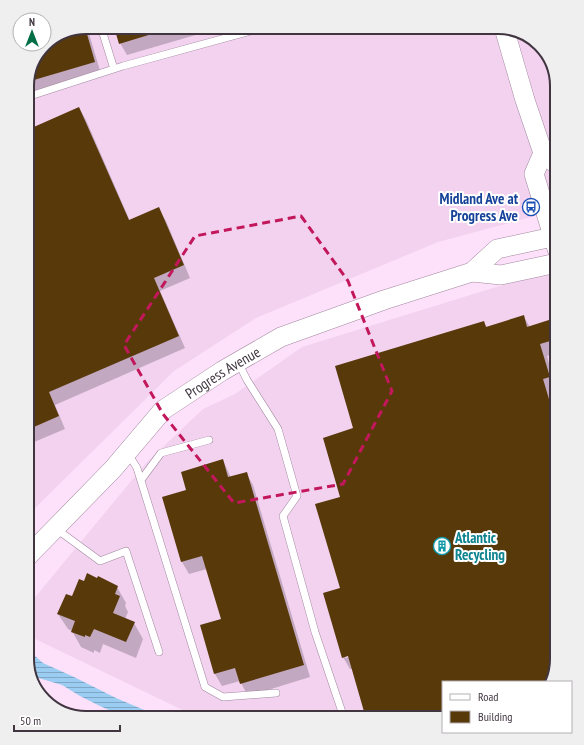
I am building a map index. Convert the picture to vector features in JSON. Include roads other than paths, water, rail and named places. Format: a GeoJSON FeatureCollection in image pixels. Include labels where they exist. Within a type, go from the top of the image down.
{"type":"FeatureCollection","features":[{"type":"Feature","properties":{"kind":"main road"},"geometry":{"type":"LineString","coordinates":[[506,35],[525,100],[550,159],[534,174],[550,223]]}},
{"type":"Feature","properties":{"kind":"main road","name":"Progress Avenue"},"geometry":{"type":"LineString","coordinates":[[472,272],[497,249],[550,242]]}},
{"type":"Feature","properties":{"kind":"main road","name":"Progress Avenue"},"geometry":{"type":"LineString","coordinates":[[34,550],[113,469],[163,410],[238,362],[281,337],[384,300],[472,272],[501,275],[550,264]]}},
{"type":"Feature","properties":{"kind":"lane"},"geometry":{"type":"LineString","coordinates":[[103,34],[114,69]]}},
{"type":"Feature","properties":{"kind":"lane"},"geometry":{"type":"LineString","coordinates":[[34,95],[114,69],[241,34]]}},
{"type":"Feature","properties":{"kind":"lane"},"geometry":{"type":"LineString","coordinates":[[238,362],[247,380],[278,429],[298,496],[283,516],[316,632],[342,711]]}},
{"type":"Feature","properties":{"kind":"lane"},"geometry":{"type":"LineString","coordinates":[[141,480],[161,453],[210,440]]}},
{"type":"Feature","properties":{"kind":"lane"},"geometry":{"type":"LineString","coordinates":[[127,452],[137,468],[141,480],[205,687],[223,697],[276,693]]}},
{"type":"Feature","properties":{"kind":"lane"},"geometry":{"type":"LineString","coordinates":[[55,528],[100,561],[126,551],[159,652]]}},
{"type":"Feature","properties":{"kind":"water"},"geometry":{"type":"Polygon","coordinates":[[[34,655],[43,663],[147,711],[111,711],[80,696],[62,685],[38,678],[34,666],[34,655]]]}},
{"type":"Feature","properties":{"kind":"place","name":"Midland Ave at Progress Ave"},"geometry":{"type":"Point","coordinates":[531,207]}},
{"type":"Feature","properties":{"kind":"place","name":"Atlantic Recycling"},"geometry":{"type":"Point","coordinates":[442,546]}}]}
